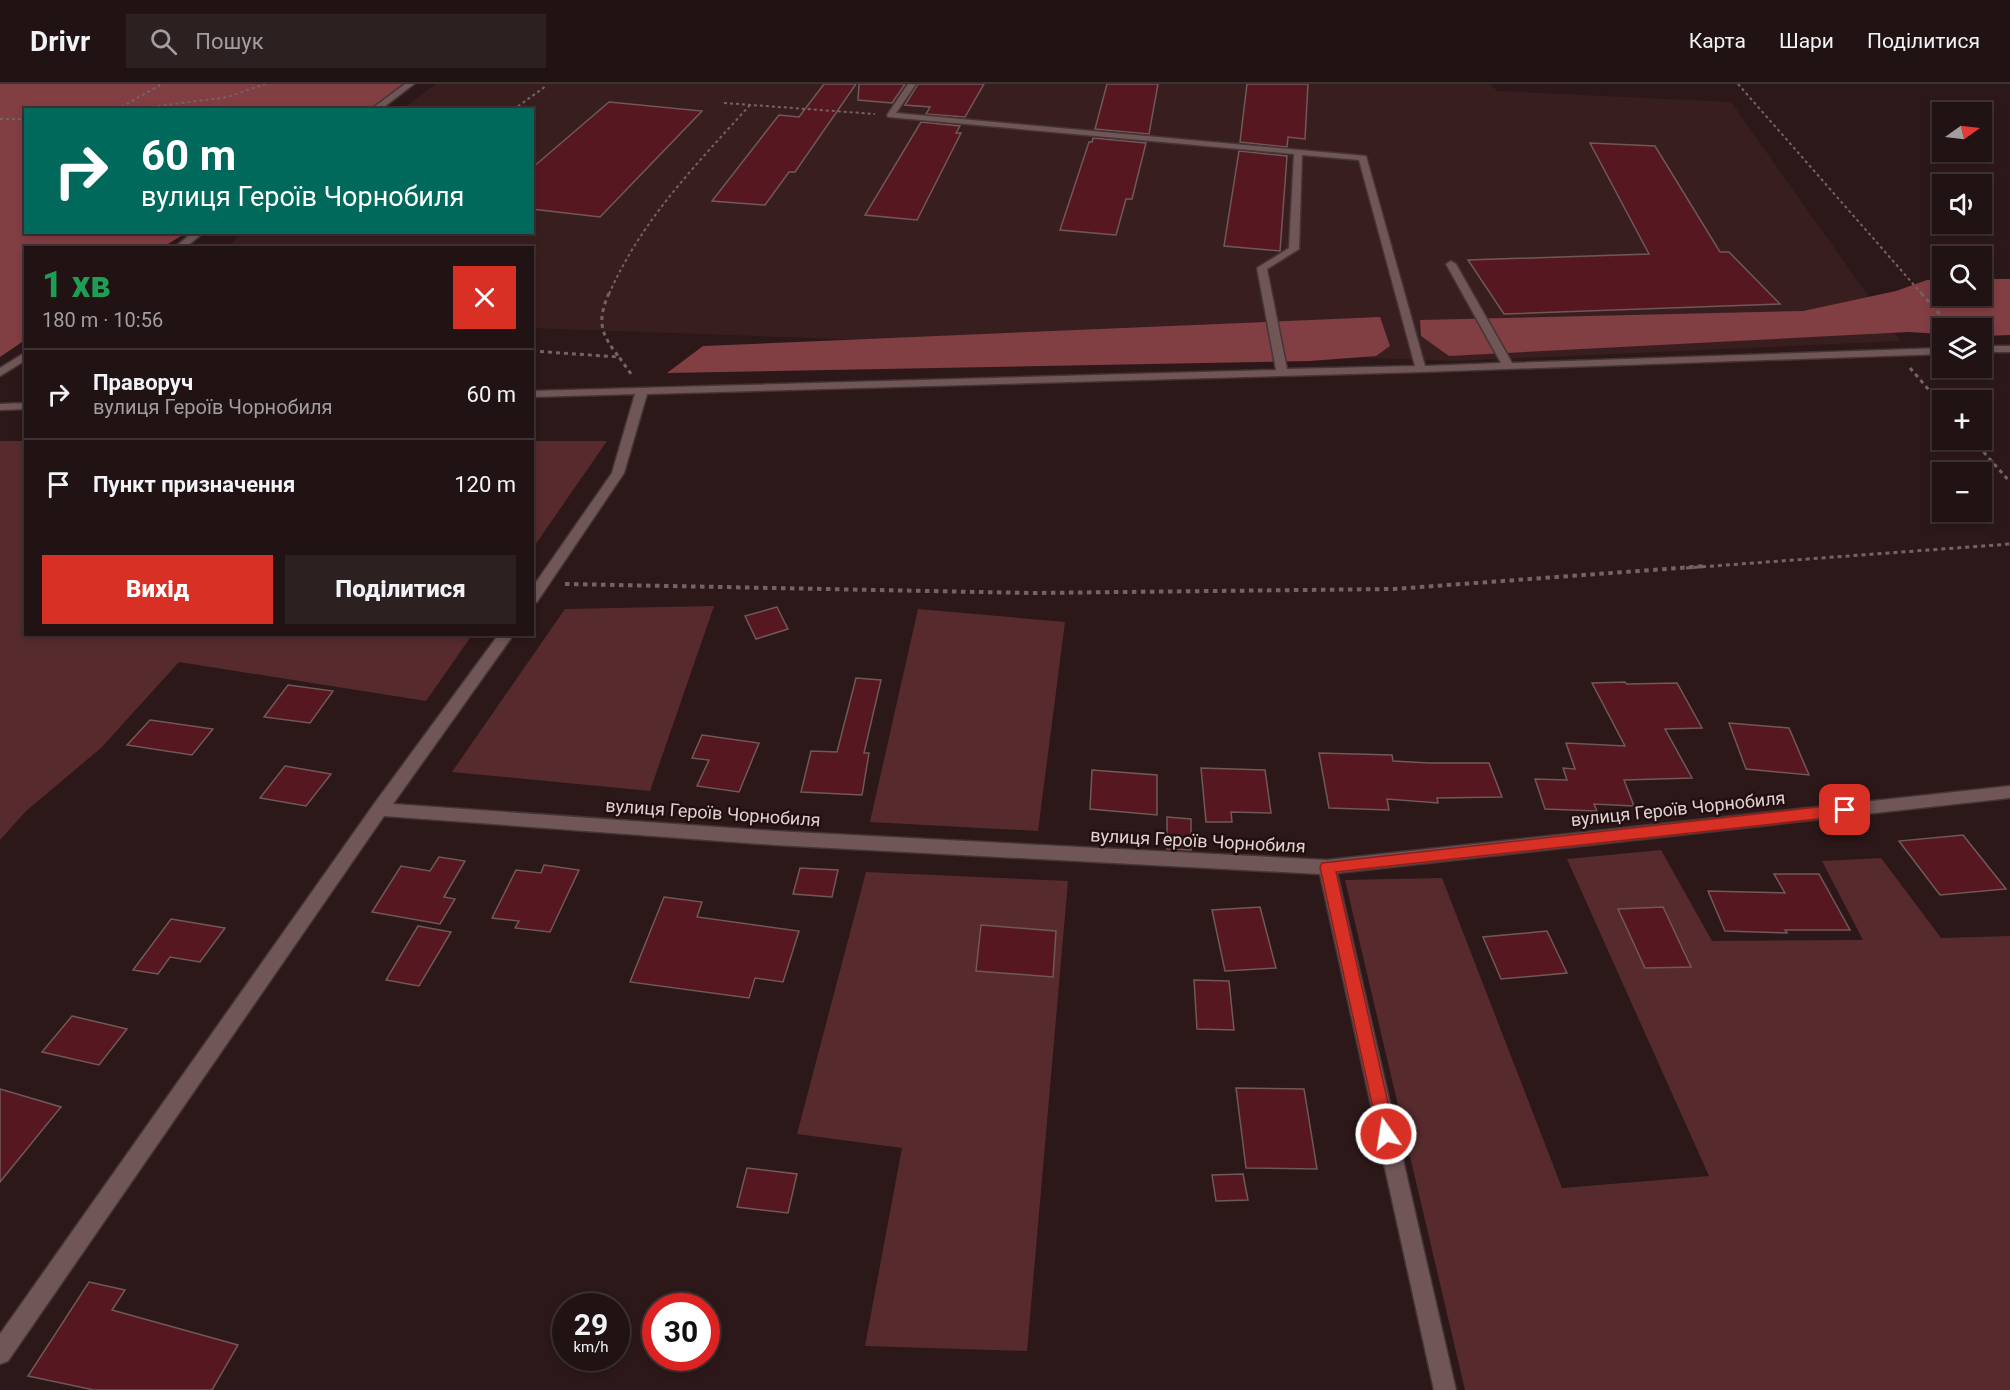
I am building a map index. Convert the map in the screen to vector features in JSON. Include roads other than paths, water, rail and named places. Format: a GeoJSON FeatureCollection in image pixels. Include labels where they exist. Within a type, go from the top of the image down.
{"type":"FeatureCollection","features":[{"type":"Feature","properties":{"kind":"street"},"geometry":{"type":"LineString","coordinates":[[377,108],[410,84]]}},
{"type":"Feature","properties":{"kind":"street"},"geometry":{"type":"LineString","coordinates":[[912,84],[891,115],[1363,158],[1420,369]]}},
{"type":"Feature","properties":{"kind":"street"},"geometry":{"type":"LineString","coordinates":[[1282,373],[1262,268],[1294,249],[1298,151]]}},
{"type":"Feature","properties":{"kind":"street"},"geometry":{"type":"LineString","coordinates":[[181,246],[197,234]]}},
{"type":"Feature","properties":{"kind":"street"},"geometry":{"type":"LineString","coordinates":[[1451,264],[1508,366]]}},
{"type":"Feature","properties":{"kind":"street"},"geometry":{"type":"LineString","coordinates":[[1992,350],[2010,349]]}},
{"type":"Feature","properties":{"kind":"street"},"geometry":{"type":"LineString","coordinates":[[534,394],[1420,369],[1932,351]]}},
{"type":"Feature","properties":{"kind":"street"},"geometry":{"type":"LineString","coordinates":[[0,373],[24,356]]}},
{"type":"Feature","properties":{"kind":"street"},"geometry":{"type":"LineString","coordinates":[[534,596],[618,473],[642,391]]}},
{"type":"Feature","properties":{"kind":"street"},"geometry":{"type":"LineString","coordinates":[[0,407],[24,406]]}},
{"type":"Feature","properties":{"kind":"street"},"geometry":{"type":"LineString","coordinates":[[0,1353],[380,809],[506,636]]}},
{"type":"Feature","properties":{"kind":"street","name":"вулиця Героїв Чорнобиля"},"geometry":{"type":"LineString","coordinates":[[380,809],[775,838],[1327,867],[2010,792]]}},
{"type":"Feature","properties":{"kind":"street"},"geometry":{"type":"LineString","coordinates":[[1327,867],[1445,1390]]}}]}
